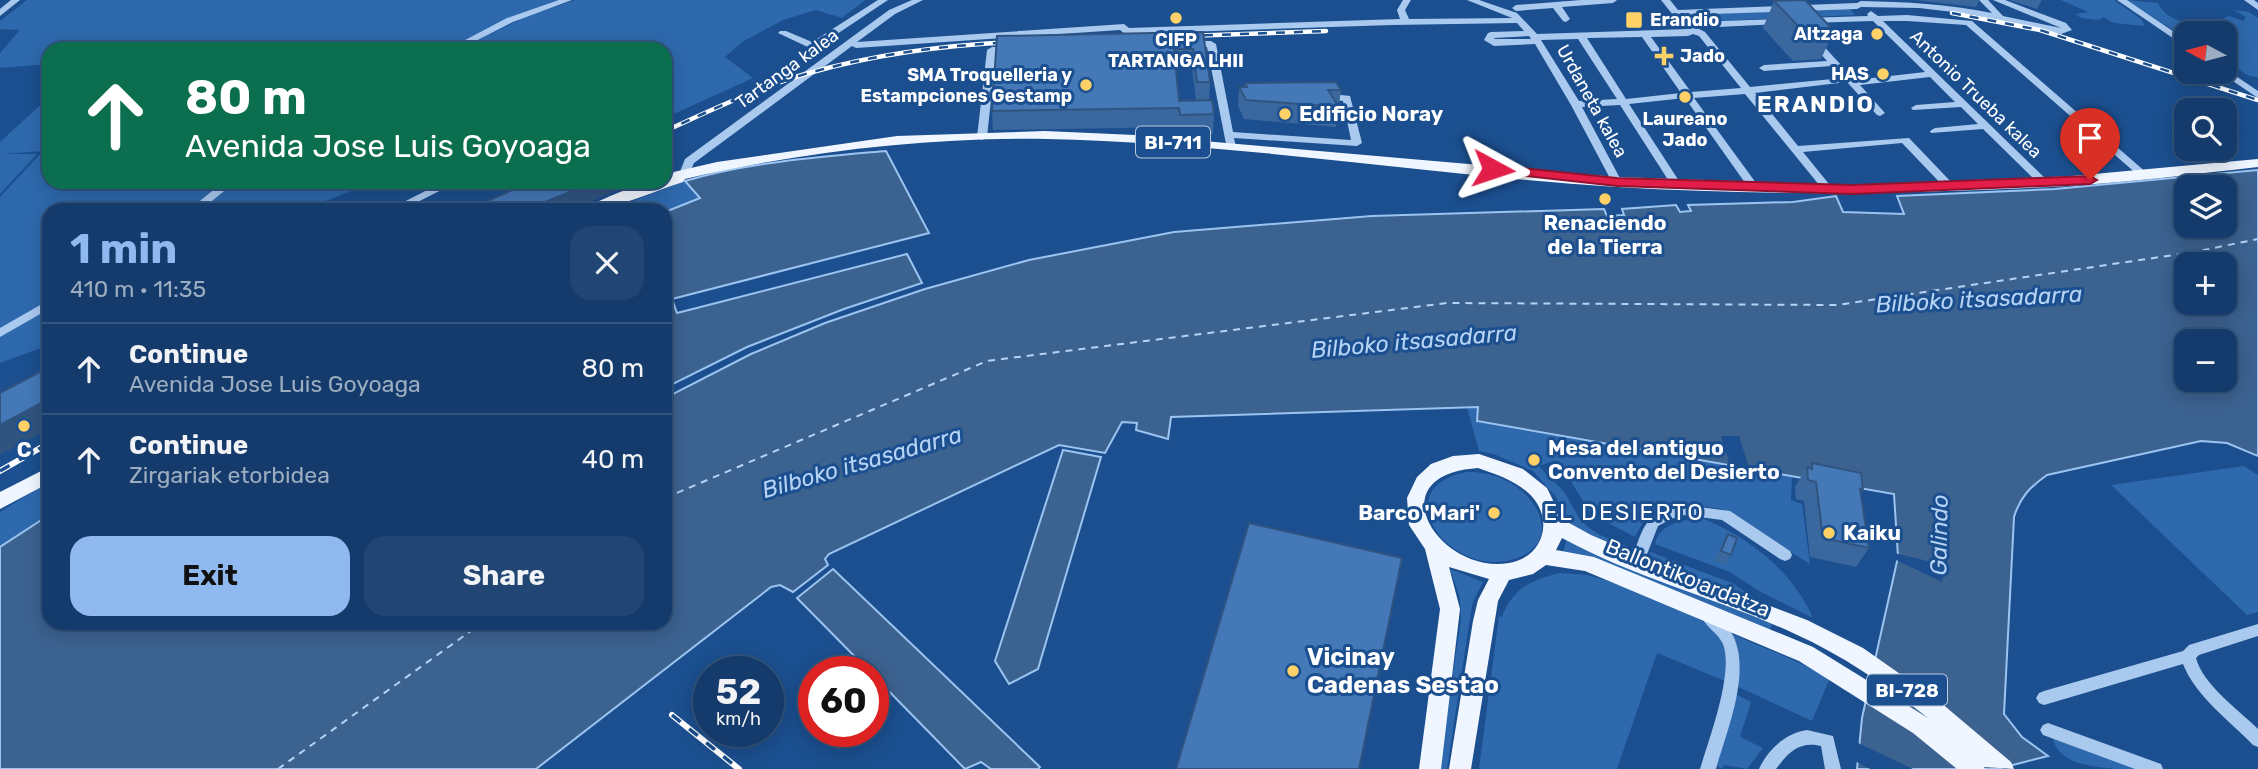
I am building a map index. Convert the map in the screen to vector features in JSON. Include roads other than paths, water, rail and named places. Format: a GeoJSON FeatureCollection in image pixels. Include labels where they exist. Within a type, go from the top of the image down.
{"type":"FeatureCollection","features":[{"type":"Feature","properties":{"kind":"main road","name":"BI-711"},"geometry":{"type":"LineString","coordinates":[[672,177],[897,140],[1078,135],[1230,141],[1617,182],[1676,184],[1950,187],[2044,183],[2258,163]]}},
{"type":"Feature","properties":{"kind":"main road","name":"BI-711"},"geometry":{"type":"LineString","coordinates":[[672,182],[729,166]]}},
{"type":"Feature","properties":{"kind":"main road","name":"BI-711"},"geometry":{"type":"LineString","coordinates":[[608,203],[642,189]]}},
{"type":"Feature","properties":{"kind":"main road","name":"BI-711"},"geometry":{"type":"LineString","coordinates":[[635,192],[646,189]]}},
{"type":"Feature","properties":{"kind":"main road"},"geometry":{"type":"LineString","coordinates":[[1457,462],[1490,464],[1522,476],[1539,490],[1550,507],[1555,525],[1552,542],[1543,556],[1519,570],[1479,570],[1454,562],[1434,547],[1421,530],[1415,512],[1416,495],[1424,480],[1439,469],[1457,462]]}},
{"type":"Feature","properties":{"kind":"main road"},"geometry":{"type":"LineString","coordinates":[[0,501],[42,478]]}},
{"type":"Feature","properties":{"kind":"main road","name":"Ballontiko ardatza"},"geometry":{"type":"LineString","coordinates":[[1555,525],[1592,546],[1801,626],[1879,670],[1941,715],[2003,769]]}},
{"type":"Feature","properties":{"kind":"main road"},"geometry":{"type":"LineString","coordinates":[[1430,769],[1450,609],[1447,588],[1434,547]]}},
{"type":"Feature","properties":{"kind":"main road","name":"Ballontiko ardatza"},"geometry":{"type":"LineString","coordinates":[[1543,556],[1587,564],[1695,606],[1806,654],[1922,726],[1974,769]]}},
{"type":"Feature","properties":{"kind":"main road"},"geometry":{"type":"LineString","coordinates":[[1460,769],[1483,621],[1488,600],[1503,572]]}},
{"type":"Feature","properties":{"kind":"street"},"geometry":{"type":"LineString","coordinates":[[0,13],[16,0]]}},
{"type":"Feature","properties":{"kind":"street"},"geometry":{"type":"LineString","coordinates":[[467,42],[510,20],[568,0]]}},
{"type":"Feature","properties":{"kind":"street"},"geometry":{"type":"LineString","coordinates":[[783,33],[813,46],[884,0]]}},
{"type":"Feature","properties":{"kind":"street","name":"Tartanga kalea"},"geometry":{"type":"LineString","coordinates":[[684,174],[689,161],[892,12],[919,0]]}},
{"type":"Feature","properties":{"kind":"street"},"geometry":{"type":"LineString","coordinates":[[1406,22],[1401,10],[1407,0]]}},
{"type":"Feature","properties":{"kind":"street"},"geometry":{"type":"LineString","coordinates":[[1471,0],[1514,15],[1534,37],[1644,34],[1692,28],[1875,18],[1969,23],[2143,174]]}},
{"type":"Feature","properties":{"kind":"street"},"geometry":{"type":"LineString","coordinates":[[1516,8],[1613,0]]}},
{"type":"Feature","properties":{"kind":"street"},"geometry":{"type":"LineString","coordinates":[[1665,0],[1684,23],[1702,34],[1826,187]]}},
{"type":"Feature","properties":{"kind":"street"},"geometry":{"type":"LineString","coordinates":[[1720,0],[1739,21]]}},
{"type":"Feature","properties":{"kind":"street"},"geometry":{"type":"LineString","coordinates":[[1762,0],[1770,8]]}},
{"type":"Feature","properties":{"kind":"street"},"geometry":{"type":"LineString","coordinates":[[1983,0],[2000,16]]}},
{"type":"Feature","properties":{"kind":"street"},"geometry":{"type":"LineString","coordinates":[[1680,12],[1858,3],[1931,6],[2000,16],[2061,31],[2067,30],[2063,25],[1997,0]]}},
{"type":"Feature","properties":{"kind":"street"},"geometry":{"type":"LineString","coordinates":[[2121,0],[2174,36]]}},
{"type":"Feature","properties":{"kind":"street"},"geometry":{"type":"LineString","coordinates":[[2248,0],[2258,7]]}},
{"type":"Feature","properties":{"kind":"street","name":"Antonio Trueba kalea"},"geometry":{"type":"LineString","coordinates":[[1858,3],[2044,183]]}},
{"type":"Feature","properties":{"kind":"street"},"geometry":{"type":"LineString","coordinates":[[1556,5],[1566,19]]}},
{"type":"Feature","properties":{"kind":"street"},"geometry":{"type":"LineString","coordinates":[[1800,5],[1802,23]]}},
{"type":"Feature","properties":{"kind":"street"},"geometry":{"type":"LineString","coordinates":[[856,45],[1053,34],[1053,30],[1124,27],[1125,31],[1515,21]]}},
{"type":"Feature","properties":{"kind":"street"},"geometry":{"type":"LineString","coordinates":[[1644,34],[1752,185]]}},
{"type":"Feature","properties":{"kind":"street"},"geometry":{"type":"LineString","coordinates":[[1581,36],[1676,184]]}},
{"type":"Feature","properties":{"kind":"street"},"geometry":{"type":"LineString","coordinates":[[1810,36],[1848,82],[1880,113]]}},
{"type":"Feature","properties":{"kind":"street","name":"Urdaneta kalea"},"geometry":{"type":"LineString","coordinates":[[1534,37],[1577,104],[1617,182]]}},
{"type":"Feature","properties":{"kind":"street"},"geometry":{"type":"LineString","coordinates":[[1184,45],[1212,44],[1230,141],[1248,136],[1357,143],[1347,98],[1314,96]]}},
{"type":"Feature","properties":{"kind":"street"},"geometry":{"type":"LineString","coordinates":[[982,137],[992,50],[1019,50]]}},
{"type":"Feature","properties":{"kind":"street"},"geometry":{"type":"LineString","coordinates":[[1764,68],[1834,62]]}},
{"type":"Feature","properties":{"kind":"street"},"geometry":{"type":"LineString","coordinates":[[1578,104],[1934,74]]}},
{"type":"Feature","properties":{"kind":"street"},"geometry":{"type":"LineString","coordinates":[[2237,80],[2257,94]]}},
{"type":"Feature","properties":{"kind":"street"},"geometry":{"type":"LineString","coordinates":[[1222,97],[1235,97]]}},
{"type":"Feature","properties":{"kind":"street"},"geometry":{"type":"LineString","coordinates":[[1916,108],[1964,104]]}},
{"type":"Feature","properties":{"kind":"street"},"geometry":{"type":"LineString","coordinates":[[1935,131],[1987,126]]}},
{"type":"Feature","properties":{"kind":"street"},"geometry":{"type":"LineString","coordinates":[[1797,149],[1905,140],[1950,187]]}},
{"type":"Feature","properties":{"kind":"street"},"geometry":{"type":"LineString","coordinates":[[203,203],[221,189]]}},
{"type":"Feature","properties":{"kind":"street"},"geometry":{"type":"LineString","coordinates":[[408,203],[437,189]]}},
{"type":"Feature","properties":{"kind":"street"},"geometry":{"type":"LineString","coordinates":[[0,333],[42,307]]}},
{"type":"Feature","properties":{"kind":"street"},"geometry":{"type":"LineString","coordinates":[[1637,563],[1653,523],[1667,514],[1684,510],[1725,515],[1785,555]]}},
{"type":"Feature","properties":{"kind":"street"},"geometry":{"type":"LineString","coordinates":[[1695,606],[1723,631],[1732,653],[1731,678],[1707,769]]}},
{"type":"Feature","properties":{"kind":"street"},"geometry":{"type":"LineString","coordinates":[[2044,698],[2188,656],[2194,650],[2258,630]]}},
{"type":"Feature","properties":{"kind":"street"},"geometry":{"type":"LineString","coordinates":[[2188,656],[2197,677],[2258,740]]}},
{"type":"Feature","properties":{"kind":"street"},"geometry":{"type":"LineString","coordinates":[[2048,730],[2155,769]]}},
{"type":"Feature","properties":{"kind":"street"},"geometry":{"type":"LineString","coordinates":[[1767,769],[1791,741],[1806,735],[1828,741],[1833,769]]}},
{"type":"Feature","properties":{"kind":"water"},"geometry":{"type":"Polygon","coordinates":[[[886,151],[929,233],[672,299],[672,209],[700,198],[685,181],[759,165],[886,151]]]}},
{"type":"Feature","properties":{"kind":"water"},"geometry":{"type":"Polygon","coordinates":[[[2258,170],[2258,456],[2227,443],[2201,441],[2047,475],[2031,488],[2016,510],[2004,714],[2022,737],[2048,756],[1997,769],[1857,769],[1862,718],[1898,557],[1894,494],[1477,421],[1478,407],[1171,417],[1168,439],[1136,430],[1137,423],[1122,422],[1105,453],[1059,445],[829,554],[825,559],[828,565],[793,592],[780,585],[771,587],[536,769],[0,769],[0,547],[42,520],[42,630],[672,630],[672,394],[751,354],[825,323],[925,289],[1029,260],[1174,232],[1372,216],[1604,209],[1607,216],[1624,215],[1622,209],[1676,205],[1680,212],[1691,211],[1688,205],[1793,202],[1836,196],[1843,212],[1904,214],[1897,196],[2055,189],[2174,178],[2174,238],[2237,238],[2237,175],[2205,175],[2258,170]]]}},
{"type":"Feature","properties":{"kind":"water"},"geometry":{"type":"Polygon","coordinates":[[[907,254],[922,283],[844,309],[747,347],[672,384],[672,299],[677,313],[907,254]]]}},
{"type":"Feature","properties":{"kind":"water"},"geometry":{"type":"Polygon","coordinates":[[[1063,450],[1101,457],[1038,669],[1009,684],[995,661],[1063,450]]]}},
{"type":"Feature","properties":{"kind":"water"},"geometry":{"type":"Polygon","coordinates":[[[833,569],[1040,767],[991,769],[981,762],[965,769],[889,691],[889,656],[854,656],[797,598],[833,569]]]}},
{"type":"Feature","properties":{"kind":"railway"},"geometry":{"type":"LineString","coordinates":[[1952,13],[2040,30],[2258,100]]}},
{"type":"Feature","properties":{"kind":"railway"},"geometry":{"type":"LineString","coordinates":[[1186,36],[1326,31]]}},
{"type":"Feature","properties":{"kind":"railway"},"geometry":{"type":"LineString","coordinates":[[672,128],[772,85],[834,66],[963,45],[1015,42]]}},
{"type":"Feature","properties":{"kind":"railway"},"geometry":{"type":"LineString","coordinates":[[0,471],[42,447]]}},
{"type":"Feature","properties":{"kind":"railway"},"geometry":{"type":"LineString","coordinates":[[672,715],[739,769]]}},
{"type":"Feature","properties":{"kind":"place","name":"CIFP TARTANGA LHII"},"geometry":{"type":"Point","coordinates":[1176,18]}},
{"type":"Feature","properties":{"kind":"place","name":"Erandio"},"geometry":{"type":"Point","coordinates":[1634,20]}},
{"type":"Feature","properties":{"kind":"place","name":"Altzaga"},"geometry":{"type":"Point","coordinates":[1877,34]}},
{"type":"Feature","properties":{"kind":"place","name":"Jado"},"geometry":{"type":"Point","coordinates":[1664,56]}},
{"type":"Feature","properties":{"kind":"place","name":"HAS"},"geometry":{"type":"Point","coordinates":[1883,74]}},
{"type":"Feature","properties":{"kind":"place","name":"SMA Troquelleria y Estampciones Gestamp"},"geometry":{"type":"Point","coordinates":[1086,85]}},
{"type":"Feature","properties":{"kind":"place","name":"Laureano Jado"},"geometry":{"type":"Point","coordinates":[1685,97]}},
{"type":"Feature","properties":{"kind":"place","name":"Edificio Noray"},"geometry":{"type":"Point","coordinates":[1285,114]}},
{"type":"Feature","properties":{"kind":"place","name":"Renaciendo de la Tierra"},"geometry":{"type":"Point","coordinates":[1605,199]}},
{"type":"Feature","properties":{"kind":"place","name":"C"},"geometry":{"type":"Point","coordinates":[24,426]}},
{"type":"Feature","properties":{"kind":"place","name":"Mesa del antiguo Convento del Desierto"},"geometry":{"type":"Point","coordinates":[1534,460]}},
{"type":"Feature","properties":{"kind":"place","name":"Barco 'Mari'"},"geometry":{"type":"Point","coordinates":[1494,513]}},
{"type":"Feature","properties":{"kind":"place","name":"Kaiku"},"geometry":{"type":"Point","coordinates":[1829,533]}},
{"type":"Feature","properties":{"kind":"place","name":"Vicinay Cadenas Sestao"},"geometry":{"type":"Point","coordinates":[1293,671]}},
{"type":"Feature","properties":{"kind":"district","name":"ERANDIO"},"geometry":{"type":"Point","coordinates":[1816,104]}},
{"type":"Feature","properties":{"kind":"district","name":"EL DESIERTO"},"geometry":{"type":"Point","coordinates":[1624,512]}},
{"type":"Feature","properties":{"kind":"water label","name":"Bilboko itsasadarra"},"geometry":{"type":"Point","coordinates":[1979,299]}},
{"type":"Feature","properties":{"kind":"water label","name":"Bilboko itsasadarra"},"geometry":{"type":"Point","coordinates":[1414,341]}},
{"type":"Feature","properties":{"kind":"water label","name":"Bilboko itsasadarra"},"geometry":{"type":"Point","coordinates":[862,462]}},
{"type":"Feature","properties":{"kind":"water label","name":"Galindo"},"geometry":{"type":"Point","coordinates":[1939,535]}}]}
